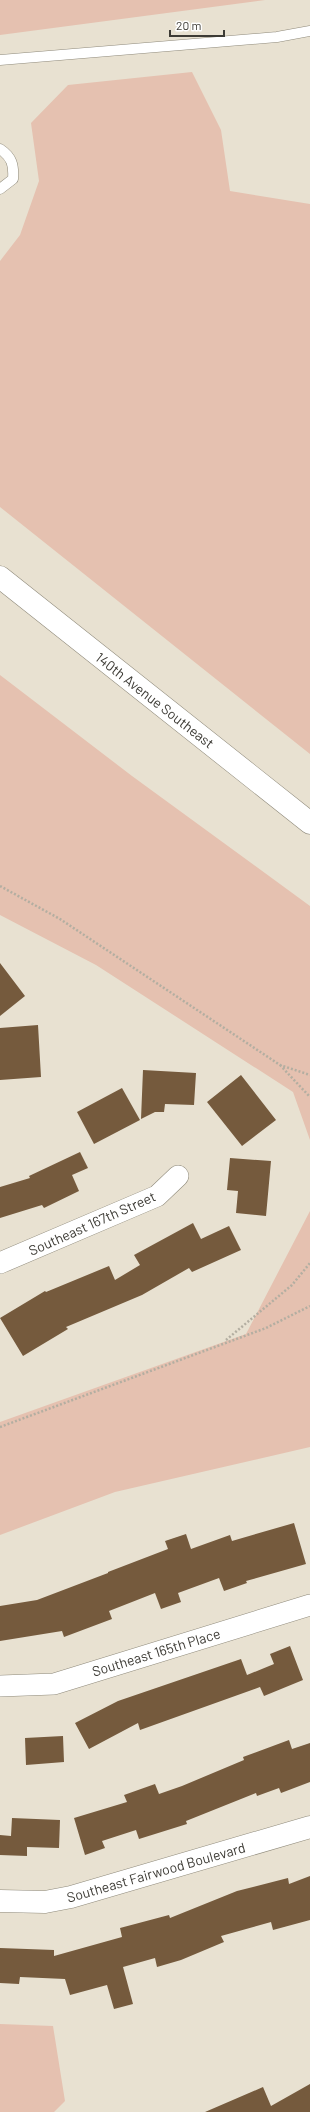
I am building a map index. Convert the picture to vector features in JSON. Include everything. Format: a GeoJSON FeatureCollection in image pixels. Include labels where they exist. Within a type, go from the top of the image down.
{"type":"FeatureCollection","features":[{"type":"Feature","properties":{"kind":"main road","name":"140th Avenue Southeast"},"geometry":{"type":"LineString","coordinates":[[0,577],[310,824]]}},
{"type":"Feature","properties":{"kind":"main road","name":"Southeast Fairwood Boulevard"},"geometry":{"type":"LineString","coordinates":[[0,1901],[45,1902],[72,1897],[310,1827]]}},
{"type":"Feature","properties":{"kind":"street","name":"Southeast 167th Street"},"geometry":{"type":"LineString","coordinates":[[0,1263],[157,1196],[178,1176]]}},
{"type":"Feature","properties":{"kind":"street","name":"Southeast 165th Place"},"geometry":{"type":"LineString","coordinates":[[0,1686],[54,1684],[310,1605]]}},
{"type":"Feature","properties":{"kind":"lane"},"geometry":{"type":"LineString","coordinates":[[0,60],[277,37],[310,31]]}},
{"type":"Feature","properties":{"kind":"lane"},"geometry":{"type":"LineString","coordinates":[[0,149],[10,157],[14,168],[12,179],[0,196]]}},
{"type":"Feature","properties":{"kind":"lane"},"geometry":{"type":"LineString","coordinates":[[0,189],[12,179]]}},
{"type":"Feature","properties":{"kind":"path"},"geometry":{"type":"LineString","coordinates":[[0,886],[66,923],[280,1065],[310,1097]]}},
{"type":"Feature","properties":{"kind":"path"},"geometry":{"type":"LineString","coordinates":[[280,1065],[310,1075]]}},
{"type":"Feature","properties":{"kind":"path"},"geometry":{"type":"LineString","coordinates":[[226,1340],[292,1285],[310,1263]]}},
{"type":"Feature","properties":{"kind":"path"},"geometry":{"type":"LineString","coordinates":[[0,1427],[266,1328],[310,1306]]}},
{"type":"Feature","properties":{"kind":"shaded area"},"geometry":{"type":"Polygon","coordinates":[[[0,0],[265,0],[0,35],[0,0]]]}},
{"type":"Feature","properties":{"kind":"shaded area"},"geometry":{"type":"Polygon","coordinates":[[[192,72],[221,130],[230,191],[310,204],[310,754],[0,507],[0,261],[20,235],[39,181],[31,123],[68,85],[192,72]]]}},
{"type":"Feature","properties":{"kind":"shaded area"},"geometry":{"type":"Polygon","coordinates":[[[0,675],[132,776],[310,906],[310,1140],[293,1092],[96,965],[0,915],[0,675]]]}},
{"type":"Feature","properties":{"kind":"shaded area"},"geometry":{"type":"Polygon","coordinates":[[[310,1211],[310,1447],[115,1492],[0,1535],[0,1422],[246,1334],[310,1211]]]}},
{"type":"Feature","properties":{"kind":"shaded area"},"geometry":{"type":"Polygon","coordinates":[[[0,2024],[53,2026],[65,2101],[54,2112],[0,2112],[0,2024]]]}},
{"type":"Feature","properties":{"kind":"building"},"geometry":{"type":"Polygon","coordinates":[[[0,963],[25,996],[0,1016],[0,963]]]}},
{"type":"Feature","properties":{"kind":"building"},"geometry":{"type":"Polygon","coordinates":[[[38,1025],[41,1077],[0,1080],[0,1028],[38,1025]]]}},
{"type":"Feature","properties":{"kind":"building"},"geometry":{"type":"Polygon","coordinates":[[[143,1070],[196,1073],[194,1105],[165,1104],[164,1112],[155,1112],[141,1119],[143,1070]]]}},
{"type":"Feature","properties":{"kind":"building"},"geometry":{"type":"Polygon","coordinates":[[[241,1075],[276,1120],[242,1146],[207,1102],[241,1075]]]}},
{"type":"Feature","properties":{"kind":"building"},"geometry":{"type":"Polygon","coordinates":[[[122,1088],[140,1120],[94,1144],[77,1112],[122,1088]]]}},
{"type":"Feature","properties":{"kind":"building"},"geometry":{"type":"Polygon","coordinates":[[[80,1152],[88,1168],[72,1175],[79,1191],[44,1208],[42,1205],[0,1218],[0,1187],[30,1178],[29,1176],[80,1152]]]}},
{"type":"Feature","properties":{"kind":"building"},"geometry":{"type":"Polygon","coordinates":[[[230,1158],[271,1161],[266,1216],[236,1213],[238,1191],[227,1190],[230,1158]]]}},
{"type":"Feature","properties":{"kind":"building"},"geometry":{"type":"Polygon","coordinates":[[[193,1223],[201,1239],[229,1226],[241,1250],[192,1272],[189,1268],[142,1295],[66,1327],[68,1329],[23,1356],[0,1318],[45,1291],[46,1292],[109,1266],[115,1280],[140,1265],[134,1255],[193,1223]]]}},
{"type":"Feature","properties":{"kind":"building"},"geometry":{"type":"Polygon","coordinates":[[[294,1523],[306,1564],[246,1581],[247,1583],[224,1591],[219,1578],[178,1593],[181,1602],[161,1609],[155,1593],[109,1611],[112,1619],[64,1637],[62,1631],[0,1641],[0,1606],[37,1600],[108,1573],[168,1549],[165,1541],[186,1534],[191,1549],[230,1535],[232,1541],[294,1523]]]}},
{"type":"Feature","properties":{"kind":"building"},"geometry":{"type":"Polygon","coordinates":[[[290,1646],[303,1680],[264,1696],[260,1687],[140,1730],[138,1723],[89,1749],[75,1723],[118,1701],[241,1659],[247,1675],[274,1664],[270,1654],[290,1646]]]}},
{"type":"Feature","properties":{"kind":"building"},"geometry":{"type":"Polygon","coordinates":[[[63,1736],[64,1762],[26,1765],[25,1738],[63,1736]]]}},
{"type":"Feature","properties":{"kind":"building"},"geometry":{"type":"Polygon","coordinates":[[[289,1740],[292,1749],[310,1743],[310,1782],[281,1793],[279,1788],[257,1796],[256,1793],[186,1821],[187,1824],[139,1839],[136,1830],[102,1841],[105,1848],[85,1855],[74,1818],[127,1802],[124,1795],[155,1784],[159,1794],[182,1786],[244,1760],[243,1757],[289,1740]]]}},
{"type":"Feature","properties":{"kind":"building"},"geometry":{"type":"Polygon","coordinates":[[[12,1818],[60,1820],[59,1848],[27,1847],[27,1856],[0,1855],[0,1835],[11,1836],[12,1818]]]}},
{"type":"Feature","properties":{"kind":"building"},"geometry":{"type":"Polygon","coordinates":[[[310,1876],[310,1920],[273,1930],[271,1922],[221,1936],[224,1942],[181,1960],[157,1967],[155,1958],[123,1967],[133,2004],[114,2009],[107,1985],[70,1995],[65,1979],[20,1977],[19,1984],[0,1983],[0,1948],[54,1950],[54,1956],[122,1937],[120,1928],[169,1915],[170,1918],[237,1891],[288,1878],[289,1884],[310,1876]]]}},
{"type":"Feature","properties":{"kind":"building"},"geometry":{"type":"Polygon","coordinates":[[[310,2084],[310,2112],[205,2112],[263,2087],[271,2106],[310,2084]]]}}]}
